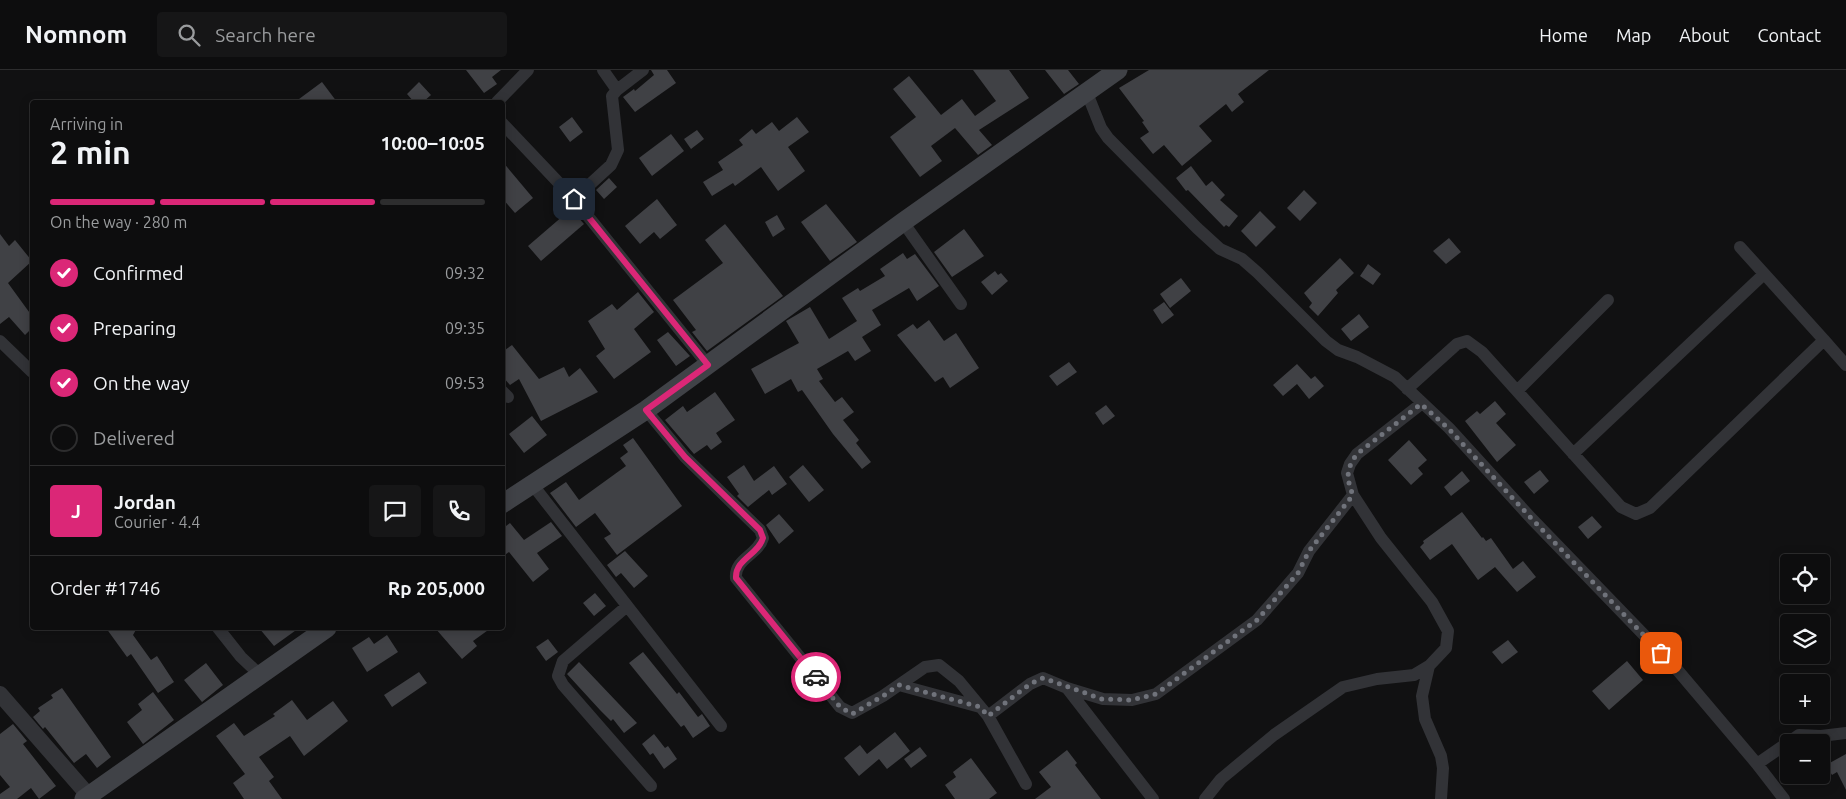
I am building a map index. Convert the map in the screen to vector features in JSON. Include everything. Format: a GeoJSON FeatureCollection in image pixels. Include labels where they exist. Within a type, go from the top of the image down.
{"type":"FeatureCollection","features":[{"type":"Feature","properties":{"kind":"main road"},"geometry":{"type":"LineString","coordinates":[[505,502],[646,410],[903,222],[1118,70]]}},
{"type":"Feature","properties":{"kind":"main road"},"geometry":{"type":"LineString","coordinates":[[88,798],[324,630]]}},
{"type":"Feature","properties":{"kind":"street"},"geometry":{"type":"LineString","coordinates":[[499,100],[528,70]]}},
{"type":"Feature","properties":{"kind":"street"},"geometry":{"type":"LineString","coordinates":[[603,70],[617,90]]}},
{"type":"Feature","properties":{"kind":"street"},"geometry":{"type":"LineString","coordinates":[[574,199],[611,165],[618,150],[612,98],[617,90],[643,70]]}},
{"type":"Feature","properties":{"kind":"street"},"geometry":{"type":"LineString","coordinates":[[1087,93],[1101,128],[1108,138],[1197,228],[1220,249],[1242,259],[1258,273],[1326,341],[1338,350],[1388,374],[1448,428],[1531,518],[1667,659],[1757,764],[1781,798]]}},
{"type":"Feature","properties":{"kind":"street"},"geometry":{"type":"LineString","coordinates":[[505,126],[574,199],[708,365]]}},
{"type":"Feature","properties":{"kind":"street"},"geometry":{"type":"LineString","coordinates":[[903,222],[961,304]]}},
{"type":"Feature","properties":{"kind":"street"},"geometry":{"type":"LineString","coordinates":[[1740,247],[1846,365]]}},
{"type":"Feature","properties":{"kind":"street"},"geometry":{"type":"LineString","coordinates":[[1573,454],[1764,274]]}},
{"type":"Feature","properties":{"kind":"street"},"geometry":{"type":"LineString","coordinates":[[1517,391],[1608,300]]}},
{"type":"Feature","properties":{"kind":"street"},"geometry":{"type":"LineString","coordinates":[[1407,390],[1458,344],[1467,341],[1482,352],[1621,507],[1636,514],[1650,508],[1824,340]]}},
{"type":"Feature","properties":{"kind":"street"},"geometry":{"type":"LineString","coordinates":[[0,341],[30,370]]}},
{"type":"Feature","properties":{"kind":"street"},"geometry":{"type":"LineString","coordinates":[[1205,799],[1221,779],[1274,735],[1343,687],[1377,679],[1414,675],[1429,666],[1446,648],[1448,631],[1432,602],[1380,538],[1353,495],[1347,473],[1354,459],[1421,404]]}},
{"type":"Feature","properties":{"kind":"street"},"geometry":{"type":"LineString","coordinates":[[646,410],[685,457],[760,530],[763,538],[761,545],[740,563],[736,570],[736,578],[840,707],[852,714],[883,696],[925,667],[939,665],[959,682],[984,712],[1026,784]]}},
{"type":"Feature","properties":{"kind":"street"},"geometry":{"type":"LineString","coordinates":[[532,484],[626,607],[721,726]]}},
{"type":"Feature","properties":{"kind":"street"},"geometry":{"type":"LineString","coordinates":[[899,685],[984,712],[1043,678],[1102,699],[1132,700],[1156,694],[1257,620],[1298,573],[1309,551],[1353,495]]}},
{"type":"Feature","properties":{"kind":"street"},"geometry":{"type":"LineString","coordinates":[[626,607],[562,662],[558,676],[563,685],[650,786]]}},
{"type":"Feature","properties":{"kind":"street"},"geometry":{"type":"LineString","coordinates":[[220,630],[240,657],[260,675]]}},
{"type":"Feature","properties":{"kind":"street"},"geometry":{"type":"LineString","coordinates":[[1429,666],[1422,696],[1425,719],[1441,756],[1444,768],[1440,799]]}},
{"type":"Feature","properties":{"kind":"street"},"geometry":{"type":"LineString","coordinates":[[1067,688],[1153,799]]}},
{"type":"Feature","properties":{"kind":"street"},"geometry":{"type":"LineString","coordinates":[[0,694],[88,798]]}},
{"type":"Feature","properties":{"kind":"street"},"geometry":{"type":"LineString","coordinates":[[1757,764],[1799,735],[1821,736],[1846,733]]}},
{"type":"Feature","properties":{"kind":"building"},"geometry":{"type":"Polygon","coordinates":[[[466,70],[501,70],[492,77],[497,84],[484,93],[466,70]]]}},
{"type":"Feature","properties":{"kind":"building"},"geometry":{"type":"Polygon","coordinates":[[[651,70],[667,70],[676,83],[635,112],[623,97],[634,89],[635,91],[654,75],[651,70]]]}},
{"type":"Feature","properties":{"kind":"building"},"geometry":{"type":"Polygon","coordinates":[[[973,70],[1009,70],[1029,98],[979,130],[992,145],[978,155],[955,128],[931,146],[942,161],[920,177],[890,137],[916,117],[893,89],[909,76],[941,115],[962,99],[975,116],[996,101],[973,70]]]}},
{"type":"Feature","properties":{"kind":"building"},"geometry":{"type":"Polygon","coordinates":[[[1045,70],[1068,70],[1079,84],[1064,94],[1045,70]]]}},
{"type":"Feature","properties":{"kind":"building"},"geometry":{"type":"Polygon","coordinates":[[[1149,70],[1269,70],[1238,94],[1244,102],[1232,112],[1226,104],[1199,126],[1212,141],[1182,166],[1164,145],[1153,154],[1140,138],[1149,132],[1142,122],[1144,121],[1119,88],[1149,70]]]}},
{"type":"Feature","properties":{"kind":"building"},"geometry":{"type":"Polygon","coordinates":[[[322,82],[336,100],[298,100],[322,82]]]}},
{"type":"Feature","properties":{"kind":"building"},"geometry":{"type":"Polygon","coordinates":[[[419,82],[431,95],[425,100],[412,100],[407,94],[419,82]]]}},
{"type":"Feature","properties":{"kind":"building"},"geometry":{"type":"Polygon","coordinates":[[[572,117],[583,132],[570,142],[559,127],[572,117]]]}},
{"type":"Feature","properties":{"kind":"building"},"geometry":{"type":"Polygon","coordinates":[[[797,117],[809,132],[788,147],[805,171],[778,191],[761,167],[735,186],[733,183],[712,196],[703,182],[723,170],[718,162],[743,145],[739,140],[752,129],[756,134],[772,122],[779,131],[797,117]]]}},
{"type":"Feature","properties":{"kind":"building"},"geometry":{"type":"Polygon","coordinates":[[[697,130],[704,139],[691,149],[684,139],[697,130]]]}},
{"type":"Feature","properties":{"kind":"building"},"geometry":{"type":"Polygon","coordinates":[[[671,134],[684,151],[652,176],[639,158],[671,134]]]}},
{"type":"Feature","properties":{"kind":"building"},"geometry":{"type":"Polygon","coordinates":[[[505,165],[533,198],[515,213],[505,201],[505,165]]]}},
{"type":"Feature","properties":{"kind":"building"},"geometry":{"type":"Polygon","coordinates":[[[1191,166],[1206,186],[1212,181],[1225,195],[1220,200],[1238,216],[1229,227],[1226,225],[1224,227],[1188,190],[1186,191],[1176,178],[1191,166]]]}},
{"type":"Feature","properties":{"kind":"building"},"geometry":{"type":"Polygon","coordinates":[[[609,178],[617,187],[604,199],[596,190],[609,178]]]}},
{"type":"Feature","properties":{"kind":"building"},"geometry":{"type":"Polygon","coordinates":[[[1304,190],[1317,203],[1300,221],[1287,208],[1304,190]]]}},
{"type":"Feature","properties":{"kind":"building"},"geometry":{"type":"Polygon","coordinates":[[[657,199],[677,225],[660,239],[654,232],[640,244],[625,226],[657,199]]]}},
{"type":"Feature","properties":{"kind":"building"},"geometry":{"type":"Polygon","coordinates":[[[826,204],[857,242],[830,261],[801,222],[826,204]]]}},
{"type":"Feature","properties":{"kind":"building"},"geometry":{"type":"Polygon","coordinates":[[[571,209],[584,224],[541,261],[528,246],[571,209]]]}},
{"type":"Feature","properties":{"kind":"building"},"geometry":{"type":"Polygon","coordinates":[[[1260,211],[1276,227],[1256,247],[1241,231],[1260,211]]]}},
{"type":"Feature","properties":{"kind":"building"},"geometry":{"type":"Polygon","coordinates":[[[777,215],[785,229],[773,237],[765,222],[777,215]]]}},
{"type":"Feature","properties":{"kind":"building"},"geometry":{"type":"Polygon","coordinates":[[[725,224],[783,296],[707,351],[692,332],[696,330],[673,300],[723,263],[705,240],[725,224]]]}},
{"type":"Feature","properties":{"kind":"building"},"geometry":{"type":"Polygon","coordinates":[[[964,229],[984,256],[952,277],[934,252],[964,229]]]}},
{"type":"Feature","properties":{"kind":"building"},"geometry":{"type":"Polygon","coordinates":[[[0,234],[9,246],[15,240],[30,259],[30,263],[8,283],[30,313],[30,330],[25,335],[9,317],[0,324],[0,234]]]}},
{"type":"Feature","properties":{"kind":"building"},"geometry":{"type":"Polygon","coordinates":[[[1449,238],[1461,252],[1446,264],[1433,251],[1449,238]]]}},
{"type":"Feature","properties":{"kind":"building"},"geometry":{"type":"Polygon","coordinates":[[[903,253],[907,259],[915,254],[939,286],[917,301],[909,288],[872,310],[881,325],[862,337],[871,351],[855,361],[848,351],[817,369],[823,379],[819,381],[835,402],[842,397],[854,412],[843,420],[859,440],[856,443],[871,462],[862,469],[833,434],[802,390],[798,392],[791,379],[765,394],[751,369],[799,343],[786,321],[810,307],[829,339],[857,321],[842,298],[858,288],[860,291],[885,276],[880,269],[903,253]]]}},
{"type":"Feature","properties":{"kind":"building"},"geometry":{"type":"Polygon","coordinates":[[[1340,258],[1354,273],[1336,290],[1338,293],[1318,316],[1309,307],[1312,303],[1304,293],[1340,258]]]}},
{"type":"Feature","properties":{"kind":"building"},"geometry":{"type":"Polygon","coordinates":[[[1368,264],[1381,274],[1373,285],[1360,276],[1368,264]]]}},
{"type":"Feature","properties":{"kind":"building"},"geometry":{"type":"Polygon","coordinates":[[[995,271],[998,275],[1001,273],[1008,281],[992,295],[981,282],[995,271]]]}},
{"type":"Feature","properties":{"kind":"building"},"geometry":{"type":"Polygon","coordinates":[[[1181,278],[1191,291],[1170,308],[1160,294],[1181,278]]]}},
{"type":"Feature","properties":{"kind":"building"},"geometry":{"type":"Polygon","coordinates":[[[638,292],[654,312],[634,329],[651,352],[614,379],[596,356],[605,349],[588,321],[612,304],[617,310],[638,292]]]}},
{"type":"Feature","properties":{"kind":"building"},"geometry":{"type":"Polygon","coordinates":[[[1164,302],[1174,315],[1162,324],[1153,310],[1164,302]]]}},
{"type":"Feature","properties":{"kind":"building"},"geometry":{"type":"Polygon","coordinates":[[[1359,314],[1369,327],[1351,341],[1341,329],[1359,314]]]}},
{"type":"Feature","properties":{"kind":"building"},"geometry":{"type":"Polygon","coordinates":[[[929,320],[944,341],[956,333],[979,368],[950,388],[943,377],[935,382],[897,335],[913,324],[917,329],[929,320]]]}},
{"type":"Feature","properties":{"kind":"building"},"geometry":{"type":"Polygon","coordinates":[[[668,332],[690,356],[676,366],[657,340],[668,332]]]}},
{"type":"Feature","properties":{"kind":"building"},"geometry":{"type":"Polygon","coordinates":[[[512,345],[539,379],[564,367],[569,377],[580,368],[598,392],[541,421],[519,379],[510,385],[505,379],[505,350],[512,345]]]}},
{"type":"Feature","properties":{"kind":"building"},"geometry":{"type":"Polygon","coordinates":[[[1069,362],[1077,372],[1057,386],[1049,376],[1069,362]]]}},
{"type":"Feature","properties":{"kind":"building"},"geometry":{"type":"Polygon","coordinates":[[[1297,364],[1311,379],[1315,376],[1324,386],[1309,399],[1297,384],[1283,396],[1273,385],[1297,364]]]}},
{"type":"Feature","properties":{"kind":"building"},"geometry":{"type":"Polygon","coordinates":[[[715,392],[735,420],[716,433],[722,442],[711,450],[707,445],[694,454],[665,420],[683,406],[687,412],[715,392]]]}},
{"type":"Feature","properties":{"kind":"building"},"geometry":{"type":"Polygon","coordinates":[[[1495,401],[1506,414],[1496,423],[1516,445],[1497,462],[1465,421],[1477,411],[1480,414],[1495,401]]]}},
{"type":"Feature","properties":{"kind":"building"},"geometry":{"type":"Polygon","coordinates":[[[1106,405],[1115,416],[1103,425],[1095,413],[1106,405]]]}},
{"type":"Feature","properties":{"kind":"building"},"geometry":{"type":"Polygon","coordinates":[[[532,416],[547,435],[524,453],[509,434],[532,416]]]}},
{"type":"Feature","properties":{"kind":"building"},"geometry":{"type":"Polygon","coordinates":[[[633,438],[682,506],[617,555],[604,538],[611,534],[595,513],[576,527],[550,493],[566,482],[579,500],[626,466],[620,458],[628,452],[623,445],[633,438]]]}},
{"type":"Feature","properties":{"kind":"building"},"geometry":{"type":"Polygon","coordinates":[[[1409,440],[1427,460],[1418,468],[1423,474],[1411,485],[1388,460],[1409,440]]]}},
{"type":"Feature","properties":{"kind":"building"},"geometry":{"type":"Polygon","coordinates":[[[744,465],[754,481],[774,466],[787,484],[772,495],[769,490],[748,507],[737,496],[739,494],[727,477],[744,465]]]}},
{"type":"Feature","properties":{"kind":"building"},"geometry":{"type":"Polygon","coordinates":[[[803,465],[824,490],[809,502],[789,477],[803,465]]]}},
{"type":"Feature","properties":{"kind":"building"},"geometry":{"type":"Polygon","coordinates":[[[1540,470],[1549,481],[1534,494],[1524,482],[1540,470]]]}},
{"type":"Feature","properties":{"kind":"building"},"geometry":{"type":"Polygon","coordinates":[[[1462,471],[1470,481],[1451,496],[1444,487],[1462,471]]]}},
{"type":"Feature","properties":{"kind":"building"},"geometry":{"type":"Polygon","coordinates":[[[1462,512],[1482,538],[1486,541],[1491,538],[1513,569],[1523,561],[1536,577],[1517,592],[1495,567],[1478,580],[1452,544],[1430,560],[1420,547],[1424,543],[1423,541],[1462,512]]]}},
{"type":"Feature","properties":{"kind":"building"},"geometry":{"type":"Polygon","coordinates":[[[779,514],[794,531],[779,544],[766,525],[779,514]]]}},
{"type":"Feature","properties":{"kind":"building"},"geometry":{"type":"Polygon","coordinates":[[[1592,516],[1602,527],[1588,539],[1578,527],[1592,516]]]}},
{"type":"Feature","properties":{"kind":"building"},"geometry":{"type":"Polygon","coordinates":[[[551,522],[562,536],[537,553],[549,569],[533,582],[509,552],[505,555],[505,527],[510,523],[524,540],[551,522]]]}},
{"type":"Feature","properties":{"kind":"building"},"geometry":{"type":"Polygon","coordinates":[[[625,551],[648,576],[634,588],[621,573],[616,577],[607,565],[625,551]]]}},
{"type":"Feature","properties":{"kind":"building"},"geometry":{"type":"Polygon","coordinates":[[[595,593],[606,606],[594,616],[583,603],[595,593]]]}},
{"type":"Feature","properties":{"kind":"building"},"geometry":{"type":"Polygon","coordinates":[[[107,630],[136,630],[133,635],[151,660],[157,656],[174,682],[158,693],[131,654],[127,657],[107,630]]]}},
{"type":"Feature","properties":{"kind":"building"},"geometry":{"type":"Polygon","coordinates":[[[261,630],[296,630],[274,646],[261,630]]]}},
{"type":"Feature","properties":{"kind":"building"},"geometry":{"type":"Polygon","coordinates":[[[437,630],[488,630],[473,641],[477,646],[462,659],[437,630]]]}},
{"type":"Feature","properties":{"kind":"building"},"geometry":{"type":"Polygon","coordinates":[[[387,635],[398,652],[367,672],[352,648],[369,637],[374,644],[387,635]]]}},
{"type":"Feature","properties":{"kind":"building"},"geometry":{"type":"Polygon","coordinates":[[[548,639],[558,652],[546,661],[536,647],[548,639]]]}},
{"type":"Feature","properties":{"kind":"building"},"geometry":{"type":"Polygon","coordinates":[[[1508,640],[1518,652],[1502,664],[1492,652],[1508,640]]]}},
{"type":"Feature","properties":{"kind":"building"},"geometry":{"type":"Polygon","coordinates":[[[643,652],[677,694],[679,692],[698,717],[702,714],[710,726],[693,738],[684,725],[681,727],[629,663],[643,652]]]}},
{"type":"Feature","properties":{"kind":"building"},"geometry":{"type":"Polygon","coordinates":[[[1627,661],[1643,680],[1609,710],[1592,691],[1627,661]]]}},
{"type":"Feature","properties":{"kind":"building"},"geometry":{"type":"Polygon","coordinates":[[[579,662],[637,723],[624,733],[613,719],[611,721],[600,710],[567,674],[579,662]]]}},
{"type":"Feature","properties":{"kind":"building"},"geometry":{"type":"Polygon","coordinates":[[[206,663],[223,685],[202,702],[184,680],[206,663]]]}},
{"type":"Feature","properties":{"kind":"building"},"geometry":{"type":"Polygon","coordinates":[[[419,672],[427,683],[392,707],[384,695],[419,672]]]}},
{"type":"Feature","properties":{"kind":"building"},"geometry":{"type":"Polygon","coordinates":[[[62,688],[111,757],[97,768],[86,754],[74,763],[45,727],[43,729],[33,717],[40,711],[38,708],[53,698],[51,695],[62,688]]]}},
{"type":"Feature","properties":{"kind":"building"},"geometry":{"type":"Polygon","coordinates":[[[153,692],[174,720],[143,744],[127,722],[142,710],[138,704],[153,692]]]}},
{"type":"Feature","properties":{"kind":"building"},"geometry":{"type":"Polygon","coordinates":[[[292,700],[307,720],[333,701],[348,721],[304,756],[290,736],[259,757],[274,777],[269,781],[282,799],[244,799],[233,783],[245,774],[216,736],[234,723],[244,736],[275,716],[273,714],[292,700]]]}},
{"type":"Feature","properties":{"kind":"building"},"geometry":{"type":"Polygon","coordinates":[[[13,724],[27,741],[23,744],[56,786],[39,799],[31,788],[17,799],[0,799],[0,794],[10,787],[0,775],[0,734],[13,724]]]}},
{"type":"Feature","properties":{"kind":"building"},"geometry":{"type":"Polygon","coordinates":[[[895,732],[910,751],[887,769],[879,759],[859,776],[844,758],[860,745],[867,754],[895,732]]]}},
{"type":"Feature","properties":{"kind":"building"},"geometry":{"type":"Polygon","coordinates":[[[654,734],[665,748],[668,746],[677,759],[664,769],[653,753],[650,755],[642,744],[654,734]]]}},
{"type":"Feature","properties":{"kind":"building"},"geometry":{"type":"Polygon","coordinates":[[[920,747],[927,756],[911,768],[904,759],[920,747]]]}},
{"type":"Feature","properties":{"kind":"building"},"geometry":{"type":"Polygon","coordinates":[[[1067,750],[1077,763],[1075,765],[1101,799],[1035,799],[1051,787],[1039,772],[1067,750]]]}},
{"type":"Feature","properties":{"kind":"building"},"geometry":{"type":"Polygon","coordinates":[[[1846,754],[1846,790],[1837,772],[1832,775],[1830,772],[1830,763],[1846,754]]]}},
{"type":"Feature","properties":{"kind":"building"},"geometry":{"type":"Polygon","coordinates":[[[971,758],[997,793],[989,799],[955,799],[945,785],[956,777],[953,772],[971,758]]]}},
{"type":"Feature","properties":{"kind":"way so far"},"geometry":{"type":"LineString","coordinates":[[816,677],[840,707],[852,714],[899,685],[980,707],[988,716],[1030,684],[1043,678],[1102,699],[1132,700],[1156,694],[1257,620],[1298,573],[1309,551],[1353,495],[1347,473],[1350,464],[1357,454],[1421,404],[1448,428],[1531,518],[1661,653]]}},
{"type":"Feature","properties":{"kind":"route"},"geometry":{"type":"LineString","coordinates":[[574,199],[708,365],[646,410],[685,457],[737,508],[751,519],[760,530],[763,538],[761,545],[740,563],[736,570],[736,578],[816,677]]}}]}
